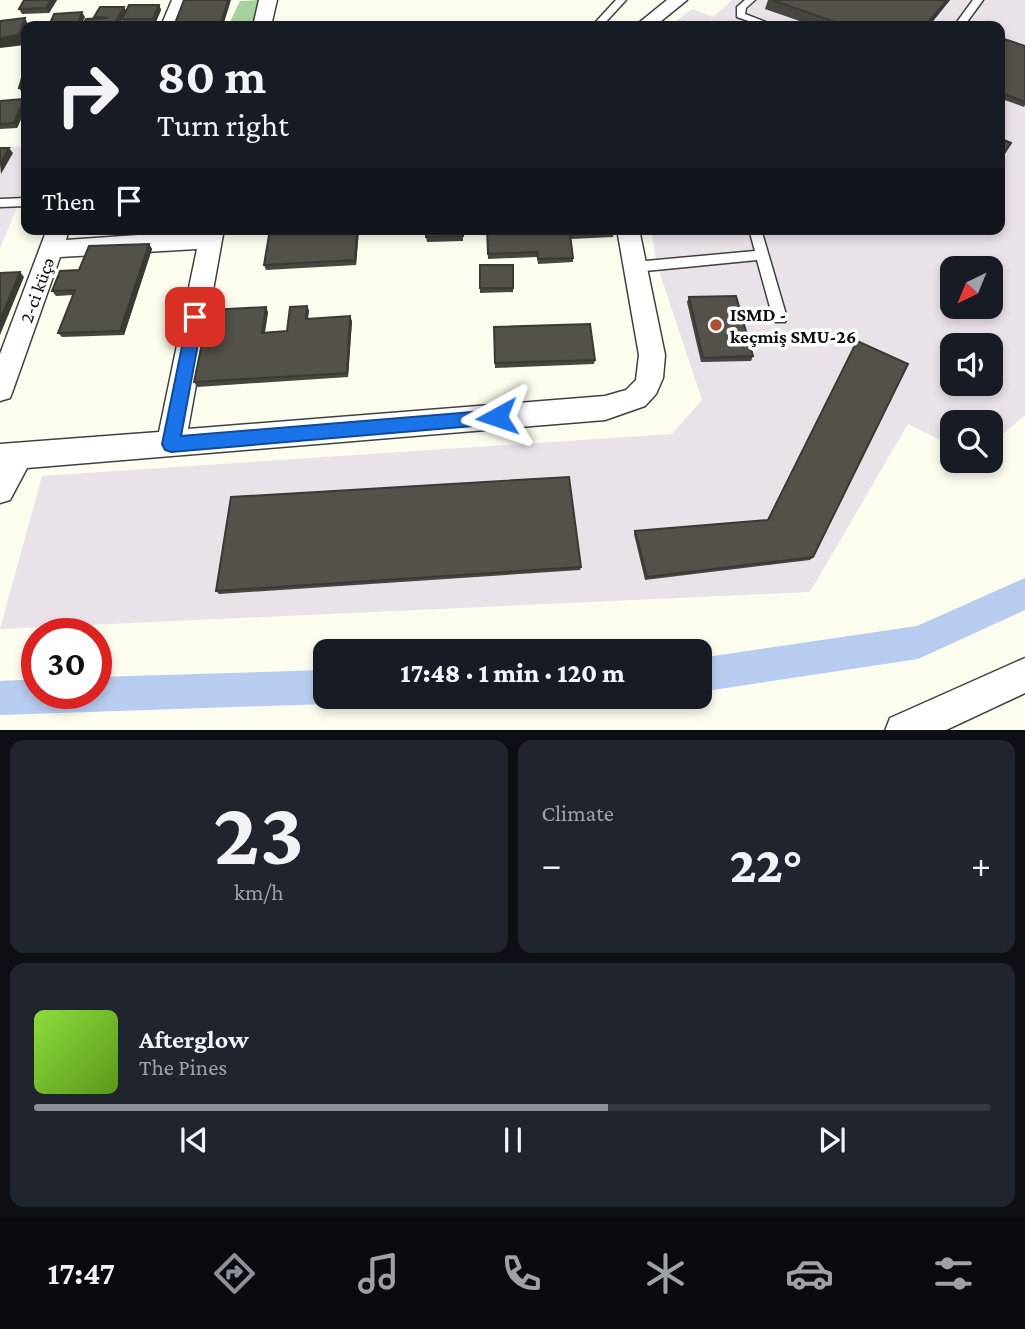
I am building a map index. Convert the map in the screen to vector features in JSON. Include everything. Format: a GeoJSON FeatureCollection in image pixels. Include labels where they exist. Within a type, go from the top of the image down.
{"type":"FeatureCollection","features":[{"type":"Feature","properties":{"kind":"street"},"geometry":{"type":"LineString","coordinates":[[172,21],[181,0]]}},
{"type":"Feature","properties":{"kind":"street"},"geometry":{"type":"LineString","coordinates":[[263,21],[268,0]]}},
{"type":"Feature","properties":{"kind":"street"},"geometry":{"type":"LineString","coordinates":[[651,21],[678,0]]}},
{"type":"Feature","properties":{"kind":"street"},"geometry":{"type":"LineString","coordinates":[[55,239],[212,235],[171,444]]}},
{"type":"Feature","properties":{"kind":"street"},"geometry":{"type":"LineString","coordinates":[[0,490],[9,457],[605,408],[630,402],[644,392],[653,376],[652,355],[629,235]]}},
{"type":"Feature","properties":{"kind":"street","name":"2-ci küçə"},"geometry":{"type":"LineString","coordinates":[[0,390],[55,239]]}},
{"type":"Feature","properties":{"kind":"street"},"geometry":{"type":"LineString","coordinates":[[903,730],[1025,675]]}},
{"type":"Feature","properties":{"kind":"lane"},"geometry":{"type":"LineString","coordinates":[[602,21],[621,0]]}},
{"type":"Feature","properties":{"kind":"lane"},"geometry":{"type":"LineString","coordinates":[[750,0],[742,7],[740,15],[757,21]]}},
{"type":"Feature","properties":{"kind":"lane"},"geometry":{"type":"LineString","coordinates":[[963,21],[978,0]]}},
{"type":"Feature","properties":{"kind":"lane"},"geometry":{"type":"LineString","coordinates":[[0,203],[21,202]]}},
{"type":"Feature","properties":{"kind":"lane"},"geometry":{"type":"LineString","coordinates":[[757,235],[780,318]]}},
{"type":"Feature","properties":{"kind":"lane"},"geometry":{"type":"LineString","coordinates":[[635,267],[762,256]]}},
{"type":"Feature","properties":{"kind":"shaded area"},"geometry":{"type":"Polygon","coordinates":[[[732,0],[1025,0],[1025,415],[1003,434],[1003,410],[940,410],[940,440],[908,424],[810,592],[112,624],[112,618],[21,618],[21,628],[0,629],[42,476],[672,434],[702,400],[657,265],[652,235],[1005,235],[1005,21],[676,21],[692,9],[713,17],[732,0]]]}},
{"type":"Feature","properties":{"kind":"shaded area"},"geometry":{"type":"Polygon","coordinates":[[[21,146],[21,198],[0,248],[0,147],[21,146]]]}},
{"type":"Feature","properties":{"kind":"green space"},"geometry":{"type":"Polygon","coordinates":[[[259,0],[257,21],[230,21],[240,1],[259,0]]]}},
{"type":"Feature","properties":{"kind":"building"},"geometry":{"type":"Polygon","coordinates":[[[24,0],[51,0],[46,8],[19,9],[24,0]]]}},
{"type":"Feature","properties":{"kind":"building"},"geometry":{"type":"Polygon","coordinates":[[[184,0],[228,0],[222,21],[176,21],[184,0]]]}},
{"type":"Feature","properties":{"kind":"building"},"geometry":{"type":"Polygon","coordinates":[[[772,0],[947,0],[929,21],[832,21],[772,0]]]}},
{"type":"Feature","properties":{"kind":"building"},"geometry":{"type":"Polygon","coordinates":[[[129,5],[159,5],[153,19],[122,19],[129,5]]]}},
{"type":"Feature","properties":{"kind":"building"},"geometry":{"type":"Polygon","coordinates":[[[100,7],[124,7],[116,21],[85,21],[108,18],[94,17],[100,7]]]}},
{"type":"Feature","properties":{"kind":"building"},"geometry":{"type":"Polygon","coordinates":[[[82,12],[79,21],[51,21],[54,14],[82,12]]]}},
{"type":"Feature","properties":{"kind":"building"},"geometry":{"type":"Polygon","coordinates":[[[25,18],[21,21],[19,35],[0,38],[0,21],[25,18]]]}},
{"type":"Feature","properties":{"kind":"building"},"geometry":{"type":"Polygon","coordinates":[[[1005,39],[1025,46],[1025,102],[1005,94],[1005,39]]]}},
{"type":"Feature","properties":{"kind":"building"},"geometry":{"type":"Polygon","coordinates":[[[21,99],[14,123],[0,124],[0,101],[21,99]]]}},
{"type":"Feature","properties":{"kind":"building"},"geometry":{"type":"Polygon","coordinates":[[[1005,140],[1011,143],[1005,152],[1005,140]]]}},
{"type":"Feature","properties":{"kind":"building"},"geometry":{"type":"Polygon","coordinates":[[[0,148],[9,148],[0,164],[0,148]]]}},
{"type":"Feature","properties":{"kind":"building"},"geometry":{"type":"Polygon","coordinates":[[[269,235],[357,235],[355,260],[264,265],[269,235]]]}},
{"type":"Feature","properties":{"kind":"building"},"geometry":{"type":"Polygon","coordinates":[[[426,235],[463,235],[463,236],[426,235]]]}},
{"type":"Feature","properties":{"kind":"building"},"geometry":{"type":"Polygon","coordinates":[[[487,235],[570,235],[573,258],[538,259],[537,252],[488,254],[487,235]]]}},
{"type":"Feature","properties":{"kind":"building"},"geometry":{"type":"Polygon","coordinates":[[[149,244],[120,331],[58,333],[75,290],[52,291],[60,271],[79,270],[89,246],[149,244]]]}},
{"type":"Feature","properties":{"kind":"building"},"geometry":{"type":"Polygon","coordinates":[[[480,265],[513,265],[513,288],[480,288],[480,265]]]}},
{"type":"Feature","properties":{"kind":"building"},"geometry":{"type":"Polygon","coordinates":[[[20,272],[0,320],[0,273],[20,272]]]}},
{"type":"Feature","properties":{"kind":"building"},"geometry":{"type":"Polygon","coordinates":[[[736,296],[753,356],[703,358],[689,297],[736,296]]]}},
{"type":"Feature","properties":{"kind":"building"},"geometry":{"type":"Polygon","coordinates":[[[307,306],[306,319],[350,316],[347,373],[194,382],[209,310],[266,307],[262,333],[287,331],[290,307],[307,306]]]}},
{"type":"Feature","properties":{"kind":"building"},"geometry":{"type":"Polygon","coordinates":[[[590,324],[595,360],[495,363],[494,327],[590,324]]]}},
{"type":"Feature","properties":{"kind":"building"},"geometry":{"type":"Polygon","coordinates":[[[857,341],[908,364],[813,557],[647,577],[635,531],[768,520],[857,341]]]}},
{"type":"Feature","properties":{"kind":"building"},"geometry":{"type":"Polygon","coordinates":[[[569,477],[581,567],[216,591],[231,497],[569,477]]]}},
{"type":"Feature","properties":{"kind":"waterway"},"geometry":{"type":"LineString","coordinates":[[712,674],[918,642],[1025,594]]}},
{"type":"Feature","properties":{"kind":"waterway"},"geometry":{"type":"LineString","coordinates":[[0,698],[313,687]]}},
{"type":"Feature","properties":{"kind":"place","name":"ISMD - keçmiş SMU-26"},"geometry":{"type":"Point","coordinates":[716,325]}},
{"type":"Feature","properties":{"kind":"route"},"geometry":{"type":"LineString","coordinates":[[195,317],[171,444],[497,417]]}}]}
